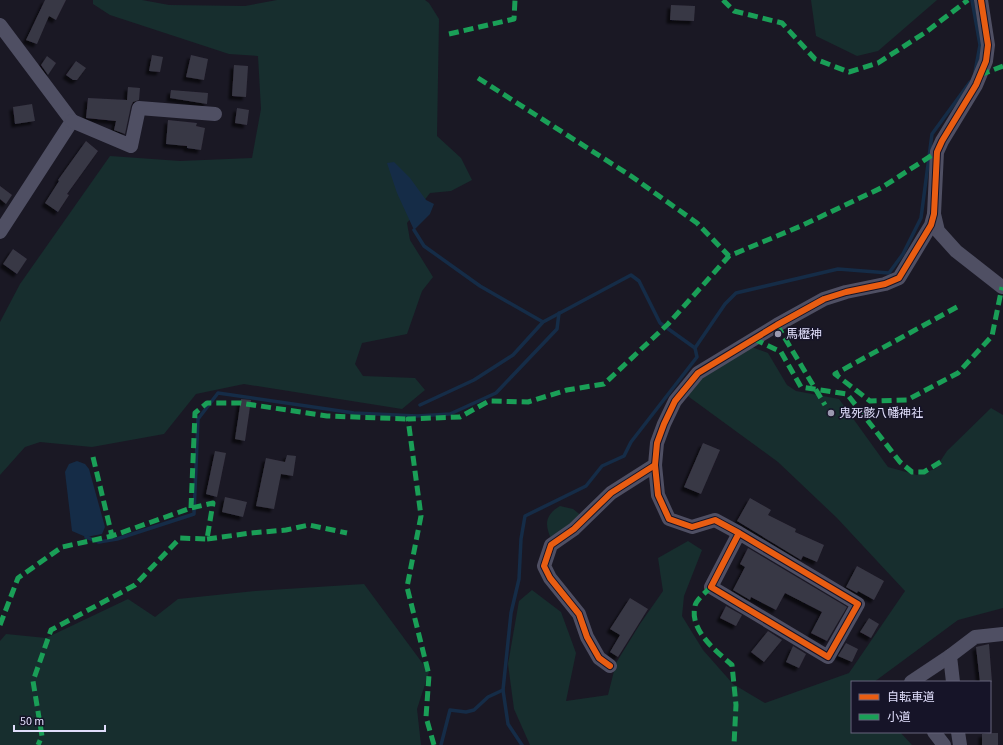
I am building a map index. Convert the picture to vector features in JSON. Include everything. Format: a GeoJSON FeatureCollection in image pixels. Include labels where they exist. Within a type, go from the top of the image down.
{"type":"FeatureCollection","features":[{"type":"Feature","properties":{"kind":"street"},"geometry":{"type":"LineString","coordinates":[[738,533],[711,587],[828,657],[858,604],[738,533],[715,520],[692,527],[669,519],[658,495],[655,465],[657,443],[675,401],[698,373],[777,325],[824,299],[846,292],[885,284],[900,278],[931,225],[934,214],[937,152],[942,141],[976,85],[986,61],[988,45],[981,0]]}},
{"type":"Feature","properties":{"kind":"street"},"geometry":{"type":"LineString","coordinates":[[0,25],[72,121],[131,146],[139,108],[215,114]]}},
{"type":"Feature","properties":{"kind":"street"},"geometry":{"type":"LineString","coordinates":[[0,232],[72,121]]}},
{"type":"Feature","properties":{"kind":"street"},"geometry":{"type":"LineString","coordinates":[[934,214],[938,230],[956,251],[1002,287]]}},
{"type":"Feature","properties":{"kind":"street"},"geometry":{"type":"LineString","coordinates":[[610,666],[599,658],[587,637],[579,614],[550,578],[544,566],[551,545],[574,529],[611,493],[655,465]]}},
{"type":"Feature","properties":{"kind":"street"},"geometry":{"type":"LineString","coordinates":[[912,681],[975,637],[1003,634]]}},
{"type":"Feature","properties":{"kind":"street"},"geometry":{"type":"LineString","coordinates":[[950,656],[953,681]]}},
{"type":"Feature","properties":{"kind":"street"},"geometry":{"type":"LineString","coordinates":[[935,733],[944,745]]}},
{"type":"Feature","properties":{"kind":"street"},"geometry":{"type":"LineString","coordinates":[[958,733],[960,745]]}},
{"type":"Feature","properties":{"kind":"green space"},"geometry":{"type":"Polygon","coordinates":[[[93,0],[142,0],[169,5],[245,6],[277,0],[425,0],[429,3],[439,19],[437,136],[461,158],[472,180],[451,191],[430,193],[407,223],[410,240],[433,277],[422,291],[407,334],[362,343],[355,364],[363,376],[415,378],[425,390],[402,409],[244,384],[196,394],[164,434],[92,447],[40,442],[25,447],[0,475],[0,322],[20,284],[110,156],[180,161],[252,158],[261,109],[258,56],[229,54],[110,15],[93,4],[93,0]]]}},
{"type":"Feature","properties":{"kind":"green space"},"geometry":{"type":"Polygon","coordinates":[[[811,0],[937,0],[878,51],[857,56],[816,36],[811,0]]]}},
{"type":"Feature","properties":{"kind":"green space"},"geometry":{"type":"Polygon","coordinates":[[[746,345],[768,353],[787,385],[796,391],[839,399],[888,467],[917,475],[935,469],[947,451],[991,408],[1003,415],[1003,608],[958,620],[875,681],[851,681],[851,733],[901,733],[912,745],[530,745],[514,709],[508,664],[519,601],[532,590],[561,612],[576,653],[566,701],[608,695],[616,663],[640,624],[663,591],[658,558],[688,541],[702,550],[684,596],[682,616],[703,650],[733,684],[765,703],[849,673],[905,591],[837,518],[778,462],[685,394],[706,373],[746,345]]]}},
{"type":"Feature","properties":{"kind":"green space"},"geometry":{"type":"Polygon","coordinates":[[[560,506],[573,509],[583,517],[553,543],[548,532],[547,522],[554,510],[560,506]]]}},
{"type":"Feature","properties":{"kind":"green space"},"geometry":{"type":"Polygon","coordinates":[[[364,584],[429,672],[417,709],[421,745],[0,745],[0,641],[6,634],[46,638],[128,599],[155,617],[178,599],[255,591],[364,584]]]}},
{"type":"Feature","properties":{"kind":"water"},"geometry":{"type":"Polygon","coordinates":[[[394,162],[410,178],[426,200],[434,204],[430,214],[414,230],[397,193],[387,163],[394,162]]]}},
{"type":"Feature","properties":{"kind":"water"},"geometry":{"type":"Polygon","coordinates":[[[77,461],[85,464],[89,469],[105,527],[102,534],[86,537],[72,531],[65,472],[69,464],[77,461]]]}},
{"type":"Feature","properties":{"kind":"building"},"geometry":{"type":"Polygon","coordinates":[[[45,0],[66,0],[56,20],[49,16],[37,44],[26,40],[45,0]]]}},
{"type":"Feature","properties":{"kind":"building"},"geometry":{"type":"Polygon","coordinates":[[[671,5],[695,6],[694,21],[670,20],[671,5]]]}},
{"type":"Feature","properties":{"kind":"building"},"geometry":{"type":"Polygon","coordinates":[[[152,55],[163,57],[160,72],[149,71],[152,55]]]}},
{"type":"Feature","properties":{"kind":"building"},"geometry":{"type":"Polygon","coordinates":[[[191,55],[208,59],[204,80],[186,77],[191,55]]]}},
{"type":"Feature","properties":{"kind":"building"},"geometry":{"type":"Polygon","coordinates":[[[47,56],[56,63],[48,75],[41,65],[47,56]]]}},
{"type":"Feature","properties":{"kind":"building"},"geometry":{"type":"Polygon","coordinates":[[[76,61],[86,68],[77,80],[73,80],[66,75],[76,61]]]}},
{"type":"Feature","properties":{"kind":"building"},"geometry":{"type":"Polygon","coordinates":[[[234,65],[248,66],[246,97],[232,96],[234,65]]]}},
{"type":"Feature","properties":{"kind":"building"},"geometry":{"type":"Polygon","coordinates":[[[128,87],[140,88],[139,100],[133,102],[131,106],[125,134],[114,130],[116,121],[86,118],[88,98],[127,100],[128,87]]]}},
{"type":"Feature","properties":{"kind":"building"},"geometry":{"type":"Polygon","coordinates":[[[171,90],[208,93],[207,104],[170,98],[171,90]]]}},
{"type":"Feature","properties":{"kind":"building"},"geometry":{"type":"Polygon","coordinates":[[[32,104],[35,121],[15,124],[13,107],[32,104]]]}},
{"type":"Feature","properties":{"kind":"building"},"geometry":{"type":"Polygon","coordinates":[[[237,108],[249,110],[247,125],[235,123],[237,108]]]}},
{"type":"Feature","properties":{"kind":"building"},"geometry":{"type":"Polygon","coordinates":[[[168,120],[197,123],[196,126],[205,128],[201,150],[187,148],[187,146],[166,144],[168,120]]]}},
{"type":"Feature","properties":{"kind":"building"},"geometry":{"type":"Polygon","coordinates":[[[86,141],[98,151],[67,194],[69,195],[58,212],[45,203],[59,181],[58,180],[86,141]]]}},
{"type":"Feature","properties":{"kind":"building"},"geometry":{"type":"Polygon","coordinates":[[[0,186],[12,195],[6,204],[0,199],[0,186]]]}},
{"type":"Feature","properties":{"kind":"building"},"geometry":{"type":"Polygon","coordinates":[[[13,249],[27,259],[17,274],[3,264],[13,249]]]}},
{"type":"Feature","properties":{"kind":"building"},"geometry":{"type":"Polygon","coordinates":[[[241,399],[251,400],[245,441],[235,439],[241,399]]]}},
{"type":"Feature","properties":{"kind":"building"},"geometry":{"type":"Polygon","coordinates":[[[703,443],[720,450],[701,494],[684,487],[703,443]]]}},
{"type":"Feature","properties":{"kind":"building"},"geometry":{"type":"Polygon","coordinates":[[[215,451],[226,453],[217,497],[206,494],[215,451]]]}},
{"type":"Feature","properties":{"kind":"building"},"geometry":{"type":"Polygon","coordinates":[[[287,455],[296,456],[293,476],[281,474],[274,509],[256,506],[266,458],[285,462],[287,455]]]}},
{"type":"Feature","properties":{"kind":"building"},"geometry":{"type":"Polygon","coordinates":[[[225,497],[247,502],[243,517],[222,512],[225,497]]]}},
{"type":"Feature","properties":{"kind":"building"},"geometry":{"type":"Polygon","coordinates":[[[750,498],[771,510],[768,515],[796,529],[795,532],[824,545],[817,562],[803,556],[801,560],[737,521],[750,498]]]}},
{"type":"Feature","properties":{"kind":"building"},"geometry":{"type":"Polygon","coordinates":[[[748,548],[847,607],[827,641],[811,633],[822,612],[785,593],[776,610],[751,597],[750,600],[733,590],[745,567],[740,564],[748,548]]]}},
{"type":"Feature","properties":{"kind":"building"},"geometry":{"type":"Polygon","coordinates":[[[857,566],[884,581],[874,600],[858,591],[857,593],[846,587],[857,566]]]}},
{"type":"Feature","properties":{"kind":"building"},"geometry":{"type":"Polygon","coordinates":[[[630,598],[648,609],[618,657],[610,652],[620,635],[610,629],[630,598]]]}},
{"type":"Feature","properties":{"kind":"building"},"geometry":{"type":"Polygon","coordinates":[[[726,606],[742,615],[736,626],[720,618],[726,606]]]}},
{"type":"Feature","properties":{"kind":"building"},"geometry":{"type":"Polygon","coordinates":[[[869,618],[879,624],[871,638],[860,632],[869,618]]]}},
{"type":"Feature","properties":{"kind":"building"},"geometry":{"type":"Polygon","coordinates":[[[768,631],[782,640],[764,662],[751,652],[768,631]]]}},
{"type":"Feature","properties":{"kind":"building"},"geometry":{"type":"Polygon","coordinates":[[[846,643],[858,649],[852,662],[838,656],[846,643]]]}},
{"type":"Feature","properties":{"kind":"building"},"geometry":{"type":"Polygon","coordinates":[[[989,644],[992,682],[980,681],[976,647],[989,644]]]}},
{"type":"Feature","properties":{"kind":"building"},"geometry":{"type":"Polygon","coordinates":[[[793,646],[806,654],[799,668],[786,662],[793,646]]]}},
{"type":"Feature","properties":{"kind":"building"},"geometry":{"type":"Polygon","coordinates":[[[998,733],[998,745],[982,745],[982,734],[998,733]]]}},
{"type":"Feature","properties":{"kind":"waterway"},"geometry":{"type":"LineString","coordinates":[[972,0],[980,45],[975,72]]}},
{"type":"Feature","properties":{"kind":"waterway"},"geometry":{"type":"LineString","coordinates":[[522,745],[508,724],[503,690],[511,613],[519,579],[521,539],[525,516],[586,486],[602,466],[624,456],[631,442],[697,357],[695,348],[725,304],[736,293],[838,269],[889,273],[903,254],[921,218],[932,134],[970,82]]}},
{"type":"Feature","properties":{"kind":"waterway"},"geometry":{"type":"LineString","coordinates":[[414,230],[424,246],[480,286],[543,322]]}},
{"type":"Feature","properties":{"kind":"waterway"},"geometry":{"type":"LineString","coordinates":[[420,405],[474,380],[513,355],[543,322],[631,275],[639,281],[660,323],[695,348]]}},
{"type":"Feature","properties":{"kind":"waterway"},"geometry":{"type":"LineString","coordinates":[[86,537],[99,542],[117,539],[194,514],[198,419],[218,393],[354,413],[417,416],[450,414],[496,393],[557,329],[559,313]]}},
{"type":"Feature","properties":{"kind":"waterway"},"geometry":{"type":"LineString","coordinates":[[441,745],[450,710],[466,712],[474,710],[488,697],[503,690]]}},
{"type":"Feature","properties":{"kind":"marked path"},"geometry":{"type":"LineString","coordinates":[[449,34],[514,19],[515,0]]}},
{"type":"Feature","properties":{"kind":"marked path"},"geometry":{"type":"LineString","coordinates":[[723,0],[734,11],[782,23],[815,59],[849,72],[878,63],[926,32],[968,0]]}},
{"type":"Feature","properties":{"kind":"marked path"},"geometry":{"type":"LineString","coordinates":[[980,75],[1003,66]]}},
{"type":"Feature","properties":{"kind":"marked path"},"geometry":{"type":"LineString","coordinates":[[478,78],[631,176],[697,223],[729,256]]}},
{"type":"Feature","properties":{"kind":"marked path"},"geometry":{"type":"LineString","coordinates":[[434,745],[426,717],[429,675],[407,587],[421,516],[408,419],[460,417],[489,401],[528,402],[567,390],[604,384],[668,324],[729,256],[801,226],[881,188],[937,152]]}},
{"type":"Feature","properties":{"kind":"marked path"},"geometry":{"type":"LineString","coordinates":[[957,307],[835,374],[870,401],[907,400],[958,373],[992,336],[1002,287]]}},
{"type":"Feature","properties":{"kind":"marked path"},"geometry":{"type":"LineString","coordinates":[[777,325],[825,405]]}},
{"type":"Feature","properties":{"kind":"marked path"},"geometry":{"type":"LineString","coordinates":[[754,339],[781,352],[801,387],[847,394],[900,462],[912,472],[924,472],[942,461]]}},
{"type":"Feature","properties":{"kind":"marked path"},"geometry":{"type":"LineString","coordinates":[[191,508],[195,413],[207,403],[240,403],[327,416],[408,419]]}},
{"type":"Feature","properties":{"kind":"marked path"},"geometry":{"type":"LineString","coordinates":[[93,457],[112,536]]}},
{"type":"Feature","properties":{"kind":"marked path"},"geometry":{"type":"LineString","coordinates":[[0,625],[18,578],[62,547],[112,536],[191,508],[213,503],[207,539],[180,538],[135,585],[51,630],[33,681],[42,736],[38,745]]}},
{"type":"Feature","properties":{"kind":"marked path"},"geometry":{"type":"LineString","coordinates":[[207,539],[286,530],[309,525],[347,533]]}},
{"type":"Feature","properties":{"kind":"marked path"},"geometry":{"type":"LineString","coordinates":[[711,587],[697,601],[694,615],[700,632],[705,639],[732,665],[736,705],[734,745]]}},
{"type":"Feature","properties":{"kind":"cycle path"},"geometry":{"type":"LineString","coordinates":[[610,666],[599,658],[587,637],[579,614],[550,578],[544,566],[551,545],[574,529],[611,493],[655,465],[657,443],[664,424],[675,401],[698,373],[777,325],[824,299],[846,292],[885,284],[899,278],[931,225],[934,214],[937,152],[942,141],[976,85],[986,61],[988,45],[981,0]]}},
{"type":"Feature","properties":{"kind":"cycle path"},"geometry":{"type":"LineString","coordinates":[[655,465],[658,495],[669,519],[692,527],[715,520],[739,533],[858,604],[828,657],[711,587],[739,533]]}},
{"type":"Feature","properties":{"kind":"place","name":"馬櫪神"},"geometry":{"type":"Point","coordinates":[778,334]}},
{"type":"Feature","properties":{"kind":"place","name":"鬼死骸八幡神社"},"geometry":{"type":"Point","coordinates":[831,413]}}]}
